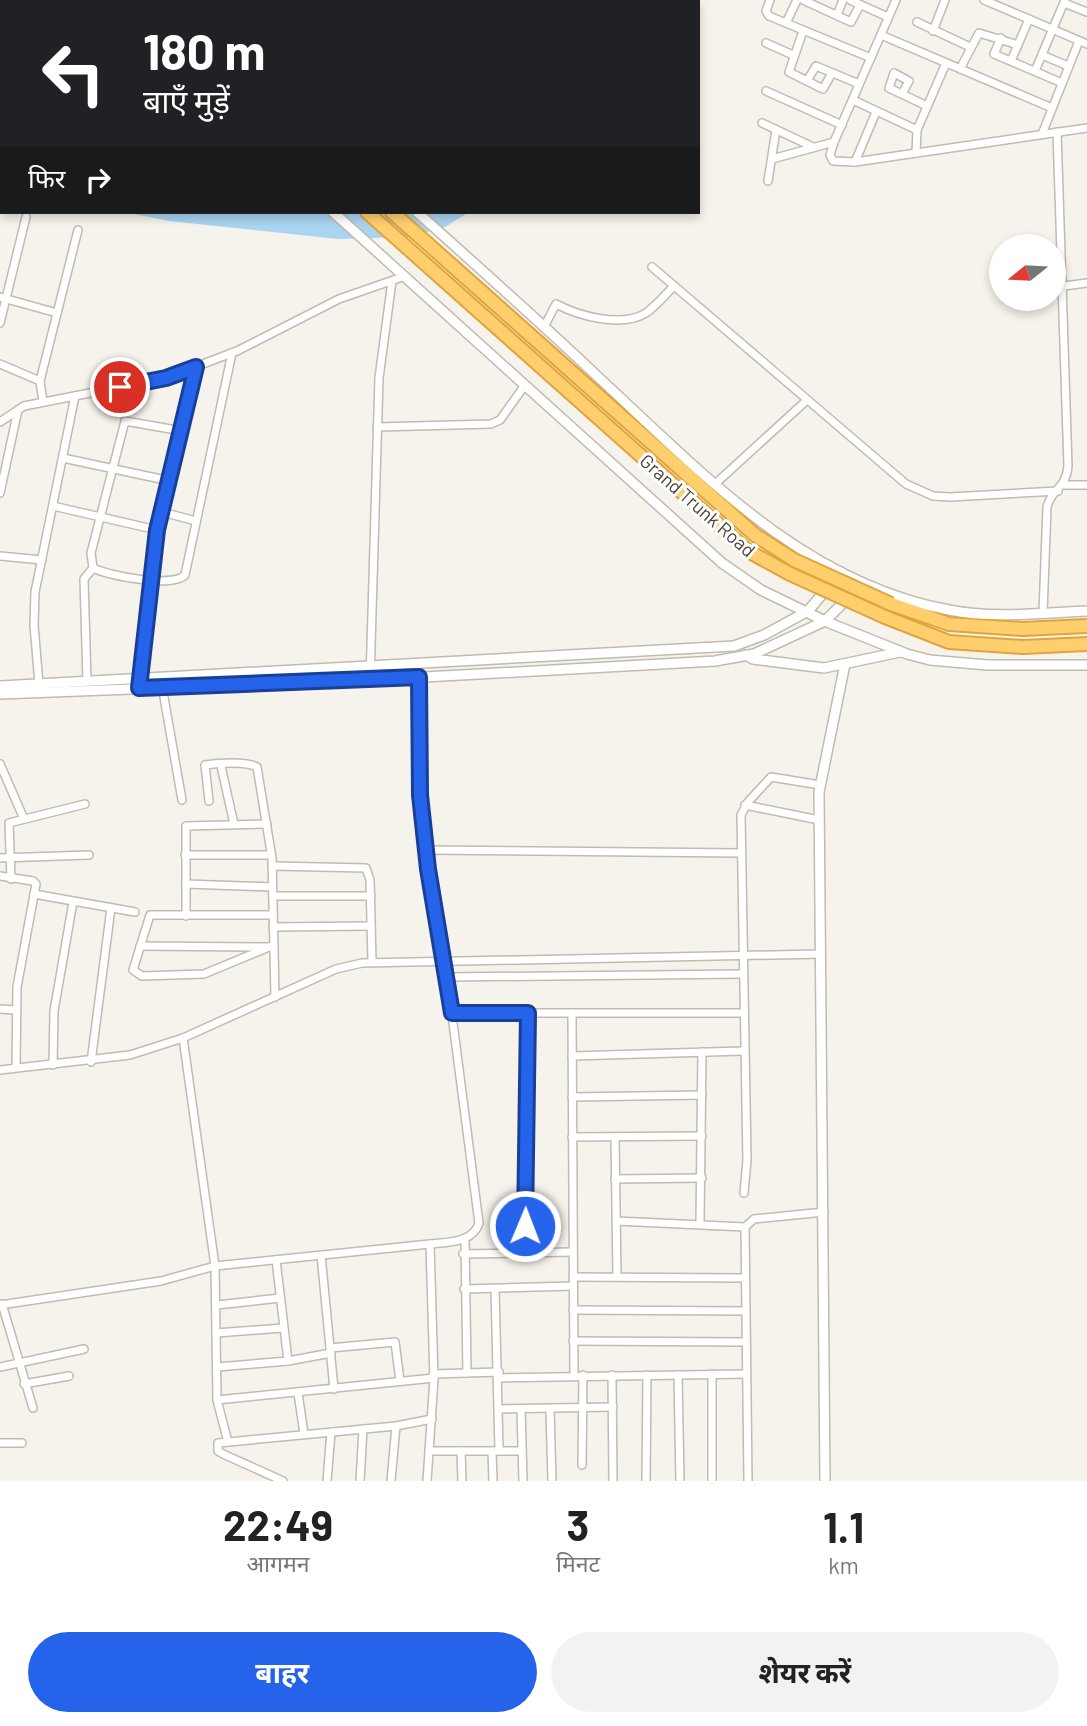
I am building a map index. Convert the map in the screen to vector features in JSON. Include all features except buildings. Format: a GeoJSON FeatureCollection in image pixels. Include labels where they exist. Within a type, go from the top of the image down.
{"type":"FeatureCollection","features":[{"type":"Feature","properties":{"kind":"highway","name":"Grand Trunk Road"},"geometry":{"type":"LineString","coordinates":[[369,214],[748,551],[790,575],[949,642],[1023,647],[1087,644]]}},
{"type":"Feature","properties":{"kind":"highway","name":"Grand Trunk Road"},"geometry":{"type":"LineString","coordinates":[[394,214],[755,536],[794,560],[891,604],[949,624],[1022,629],[1087,626]]}},
{"type":"Feature","properties":{"kind":"street"},"geometry":{"type":"LineString","coordinates":[[769,0],[767,14],[871,58]]}},
{"type":"Feature","properties":{"kind":"street"},"geometry":{"type":"LineString","coordinates":[[786,23],[797,0]]}},
{"type":"Feature","properties":{"kind":"street"},"geometry":{"type":"LineString","coordinates":[[803,0],[815,2],[853,22],[860,5]]}},
{"type":"Feature","properties":{"kind":"street"},"geometry":{"type":"LineString","coordinates":[[837,15],[843,0]]}},
{"type":"Feature","properties":{"kind":"street"},"geometry":{"type":"LineString","coordinates":[[850,0],[888,17]]}},
{"type":"Feature","properties":{"kind":"street"},"geometry":{"type":"LineString","coordinates":[[896,0],[834,142],[832,160],[838,163],[855,162],[1087,128]]}},
{"type":"Feature","properties":{"kind":"street"},"geometry":{"type":"LineString","coordinates":[[933,31],[945,0]]}},
{"type":"Feature","properties":{"kind":"street"},"geometry":{"type":"LineString","coordinates":[[984,0],[1087,44]]}},
{"type":"Feature","properties":{"kind":"street"},"geometry":{"type":"LineString","coordinates":[[1035,71],[1065,1],[1087,12]]}},
{"type":"Feature","properties":{"kind":"street"},"geometry":{"type":"LineString","coordinates":[[1011,61],[1029,19]]}},
{"type":"Feature","properties":{"kind":"street"},"geometry":{"type":"LineString","coordinates":[[916,22],[970,47]]}},
{"type":"Feature","properties":{"kind":"street"},"geometry":{"type":"LineString","coordinates":[[803,31],[789,72],[824,89],[832,73]]}},
{"type":"Feature","properties":{"kind":"street"},"geometry":{"type":"LineString","coordinates":[[960,69],[979,33],[1018,45]]}},
{"type":"Feature","properties":{"kind":"street"},"geometry":{"type":"LineString","coordinates":[[881,35],[1052,108]]}},
{"type":"Feature","properties":{"kind":"street"},"geometry":{"type":"LineString","coordinates":[[1001,38],[994,54],[1062,83]]}},
{"type":"Feature","properties":{"kind":"street"},"geometry":{"type":"LineString","coordinates":[[1042,134],[1079,41]]}},
{"type":"Feature","properties":{"kind":"street"},"geometry":{"type":"LineString","coordinates":[[766,43],[793,55]]}},
{"type":"Feature","properties":{"kind":"street"},"geometry":{"type":"LineString","coordinates":[[1042,55],[1068,66]]}},
{"type":"Feature","properties":{"kind":"street"},"geometry":{"type":"LineString","coordinates":[[916,153],[917,130],[946,63]]}},
{"type":"Feature","properties":{"kind":"street"},"geometry":{"type":"LineString","coordinates":[[807,81],[816,66],[859,84]]}},
{"type":"Feature","properties":{"kind":"street"},"geometry":{"type":"LineString","coordinates":[[766,91],[842,125]]}},
{"type":"Feature","properties":{"kind":"street"},"geometry":{"type":"LineString","coordinates":[[902,94],[928,106]]}},
{"type":"Feature","properties":{"kind":"street"},"geometry":{"type":"LineString","coordinates":[[853,100],[917,130]]}},
{"type":"Feature","properties":{"kind":"street"},"geometry":{"type":"LineString","coordinates":[[855,162],[876,112]]}},
{"type":"Feature","properties":{"kind":"street"},"geometry":{"type":"LineString","coordinates":[[762,123],[814,147]]}},
{"type":"Feature","properties":{"kind":"street"},"geometry":{"type":"LineString","coordinates":[[768,181],[776,130]]}},
{"type":"Feature","properties":{"kind":"street"},"geometry":{"type":"LineString","coordinates":[[1058,132],[1062,234]]}},
{"type":"Feature","properties":{"kind":"street"},"geometry":{"type":"LineString","coordinates":[[772,159],[834,142]]}},
{"type":"Feature","properties":{"kind":"street"},"geometry":{"type":"LineString","coordinates":[[335,214],[735,573],[761,590],[825,621],[902,652],[957,663],[1087,665]]}},
{"type":"Feature","properties":{"kind":"street"},"geometry":{"type":"LineString","coordinates":[[418,214],[714,485],[768,529],[863,583],[952,611],[1087,611]]}},
{"type":"Feature","properties":{"kind":"street"},"geometry":{"type":"LineString","coordinates":[[0,323],[3,298],[26,217]]}},
{"type":"Feature","properties":{"kind":"street"},"geometry":{"type":"LineString","coordinates":[[43,402],[40,381],[78,230]]}},
{"type":"Feature","properties":{"kind":"street"},"geometry":{"type":"LineString","coordinates":[[652,267],[893,474],[919,492],[950,497],[1087,485]]}},
{"type":"Feature","properties":{"kind":"street"},"geometry":{"type":"LineString","coordinates":[[0,422],[18,410],[43,402],[166,378],[232,353],[339,299],[405,276]]}},
{"type":"Feature","properties":{"kind":"street"},"geometry":{"type":"LineString","coordinates":[[370,680],[379,379],[392,281]]}},
{"type":"Feature","properties":{"kind":"street"},"geometry":{"type":"LineString","coordinates":[[1066,286],[1087,283]]}},
{"type":"Feature","properties":{"kind":"street"},"geometry":{"type":"LineString","coordinates":[[544,327],[555,304],[572,313],[611,319],[634,318],[648,312],[674,286]]}},
{"type":"Feature","properties":{"kind":"street"},"geometry":{"type":"LineString","coordinates":[[3,298],[57,313]]}},
{"type":"Feature","properties":{"kind":"street"},"geometry":{"type":"LineString","coordinates":[[1043,613],[1048,507],[1061,488],[1068,466],[1065,312]]}},
{"type":"Feature","properties":{"kind":"street"},"geometry":{"type":"LineString","coordinates":[[93,568],[173,582],[186,575],[232,353]]}},
{"type":"Feature","properties":{"kind":"street"},"geometry":{"type":"LineString","coordinates":[[0,364],[40,381]]}},
{"type":"Feature","properties":{"kind":"street"},"geometry":{"type":"LineString","coordinates":[[139,683],[149,579],[157,530],[196,367]]}},
{"type":"Feature","properties":{"kind":"street"},"geometry":{"type":"LineString","coordinates":[[377,427],[491,424],[500,420],[525,385]]}},
{"type":"Feature","properties":{"kind":"street"},"geometry":{"type":"LineString","coordinates":[[39,684],[33,605],[75,396]]}},
{"type":"Feature","properties":{"kind":"street"},"geometry":{"type":"LineString","coordinates":[[714,485],[807,400]]}},
{"type":"Feature","properties":{"kind":"street"},"geometry":{"type":"LineString","coordinates":[[0,493],[18,410]]}},
{"type":"Feature","properties":{"kind":"street"},"geometry":{"type":"LineString","coordinates":[[87,681],[84,579],[93,568],[92,553],[125,421],[182,431]]}},
{"type":"Feature","properties":{"kind":"street"},"geometry":{"type":"LineString","coordinates":[[63,458],[170,481]]}},
{"type":"Feature","properties":{"kind":"street"},"geometry":{"type":"LineString","coordinates":[[52,506],[157,530]]}},
{"type":"Feature","properties":{"kind":"street"},"geometry":{"type":"LineString","coordinates":[[162,512],[196,521]]}},
{"type":"Feature","properties":{"kind":"street"},"geometry":{"type":"LineString","coordinates":[[0,556],[42,560]]}},
{"type":"Feature","properties":{"kind":"street"},"geometry":{"type":"LineString","coordinates":[[0,694],[371,666],[737,645],[764,635],[808,611],[841,572]]}},
{"type":"Feature","properties":{"kind":"street"},"geometry":{"type":"LineString","coordinates":[[747,656],[825,621],[863,583]]}},
{"type":"Feature","properties":{"kind":"street"},"geometry":{"type":"LineString","coordinates":[[737,645],[747,656]]}},
{"type":"Feature","properties":{"kind":"street"},"geometry":{"type":"LineString","coordinates":[[0,686],[87,681],[139,683],[162,687],[370,680],[604,668],[747,656],[811,668],[902,652]]}},
{"type":"Feature","properties":{"kind":"street"},"geometry":{"type":"LineString","coordinates":[[604,668],[605,654]]}},
{"type":"Feature","properties":{"kind":"street"},"geometry":{"type":"LineString","coordinates":[[33,1408],[1,1304],[161,1280],[215,1266],[430,1244],[473,1236],[479,1223],[420,795],[418,663]]}},
{"type":"Feature","properties":{"kind":"street"},"geometry":{"type":"LineString","coordinates":[[825,1481],[819,820],[820,785],[845,664]]}},
{"type":"Feature","properties":{"kind":"street"},"geometry":{"type":"LineString","coordinates":[[162,687],[182,800]]}},
{"type":"Feature","properties":{"kind":"street"},"geometry":{"type":"LineString","coordinates":[[209,801],[205,765],[221,766],[243,762],[257,766],[272,866],[271,946],[275,996]]}},
{"type":"Feature","properties":{"kind":"street"},"geometry":{"type":"LineString","coordinates":[[0,764],[4,783],[24,819]]}},
{"type":"Feature","properties":{"kind":"street"},"geometry":{"type":"LineString","coordinates":[[221,766],[234,824]]}},
{"type":"Feature","properties":{"kind":"street"},"geometry":{"type":"LineString","coordinates":[[744,1193],[747,1160],[740,823],[745,805],[771,777],[820,785]]}},
{"type":"Feature","properties":{"kind":"street"},"geometry":{"type":"LineString","coordinates":[[11,879],[8,825],[85,804]]}},
{"type":"Feature","properties":{"kind":"street"},"geometry":{"type":"LineString","coordinates":[[745,805],[819,820]]}},
{"type":"Feature","properties":{"kind":"street"},"geometry":{"type":"LineString","coordinates":[[186,916],[186,826],[267,824]]}},
{"type":"Feature","properties":{"kind":"street"},"geometry":{"type":"LineString","coordinates":[[426,850],[741,853]]}},
{"type":"Feature","properties":{"kind":"street"},"geometry":{"type":"LineString","coordinates":[[0,858],[89,855]]}},
{"type":"Feature","properties":{"kind":"street"},"geometry":{"type":"LineString","coordinates":[[185,855],[271,855]]}},
{"type":"Feature","properties":{"kind":"street"},"geometry":{"type":"LineString","coordinates":[[272,866],[364,866],[369,871],[372,962]]}},
{"type":"Feature","properties":{"kind":"street"},"geometry":{"type":"LineString","coordinates":[[0,876],[33,881],[36,884],[15,1010],[16,1067]]}},
{"type":"Feature","properties":{"kind":"street"},"geometry":{"type":"LineString","coordinates":[[186,884],[272,887]]}},
{"type":"Feature","properties":{"kind":"street"},"geometry":{"type":"LineString","coordinates":[[34,894],[135,912]]}},
{"type":"Feature","properties":{"kind":"street"},"geometry":{"type":"LineString","coordinates":[[272,896],[371,896]]}},
{"type":"Feature","properties":{"kind":"street"},"geometry":{"type":"LineString","coordinates":[[53,1065],[54,1011],[73,902]]}},
{"type":"Feature","properties":{"kind":"street"},"geometry":{"type":"LineString","coordinates":[[91,1062],[111,908]]}},
{"type":"Feature","properties":{"kind":"street"},"geometry":{"type":"LineString","coordinates":[[271,946],[209,974],[142,976],[133,970],[150,915],[273,915]]}},
{"type":"Feature","properties":{"kind":"street"},"geometry":{"type":"LineString","coordinates":[[273,927],[371,926]]}},
{"type":"Feature","properties":{"kind":"street"},"geometry":{"type":"LineString","coordinates":[[140,946],[271,946]]}},
{"type":"Feature","properties":{"kind":"street"},"geometry":{"type":"LineString","coordinates":[[0,1070],[91,1062],[130,1055],[183,1038],[336,970],[372,962],[821,954]]}},
{"type":"Feature","properties":{"kind":"street"},"geometry":{"type":"LineString","coordinates":[[447,977],[742,974]]}},
{"type":"Feature","properties":{"kind":"street"},"geometry":{"type":"LineString","coordinates":[[0,1009],[15,1010]]}},
{"type":"Feature","properties":{"kind":"street"},"geometry":{"type":"LineString","coordinates":[[452,1013],[743,1013]]}},
{"type":"Feature","properties":{"kind":"street"},"geometry":{"type":"LineString","coordinates":[[525,1253],[528,1013]]}},
{"type":"Feature","properties":{"kind":"street"},"geometry":{"type":"LineString","coordinates":[[572,1013],[573,1375]]}},
{"type":"Feature","properties":{"kind":"street"},"geometry":{"type":"LineString","coordinates":[[183,1038],[215,1266],[217,1400],[228,1442]]}},
{"type":"Feature","properties":{"kind":"street"},"geometry":{"type":"LineString","coordinates":[[572,1056],[743,1051]]}},
{"type":"Feature","properties":{"kind":"street"},"geometry":{"type":"LineString","coordinates":[[701,1223],[702,1052]]}},
{"type":"Feature","properties":{"kind":"street"},"geometry":{"type":"LineString","coordinates":[[572,1097],[702,1095]]}},
{"type":"Feature","properties":{"kind":"street"},"geometry":{"type":"LineString","coordinates":[[572,1137],[702,1136]]}},
{"type":"Feature","properties":{"kind":"street"},"geometry":{"type":"LineString","coordinates":[[615,1137],[617,1277]]}},
{"type":"Feature","properties":{"kind":"street"},"geometry":{"type":"LineString","coordinates":[[615,1179],[702,1178]]}},
{"type":"Feature","properties":{"kind":"street"},"geometry":{"type":"LineString","coordinates":[[616,1221],[745,1227],[754,1219],[824,1212]]}},
{"type":"Feature","properties":{"kind":"street"},"geometry":{"type":"LineString","coordinates":[[745,1227],[748,1481]]}},
{"type":"Feature","properties":{"kind":"street"},"geometry":{"type":"LineString","coordinates":[[465,1239],[463,1254],[467,1373]]}},
{"type":"Feature","properties":{"kind":"street"},"geometry":{"type":"LineString","coordinates":[[427,1481],[433,1376],[430,1244]]}},
{"type":"Feature","properties":{"kind":"street"},"geometry":{"type":"LineString","coordinates":[[463,1254],[572,1252]]}},
{"type":"Feature","properties":{"kind":"street"},"geometry":{"type":"LineString","coordinates":[[321,1255],[334,1389]]}},
{"type":"Feature","properties":{"kind":"street"},"geometry":{"type":"LineString","coordinates":[[276,1260],[288,1361]]}},
{"type":"Feature","properties":{"kind":"street"},"geometry":{"type":"LineString","coordinates":[[464,1289],[495,1289],[617,1277],[745,1279]]}},
{"type":"Feature","properties":{"kind":"street"},"geometry":{"type":"LineString","coordinates":[[493,1481],[499,1409],[495,1289]]}},
{"type":"Feature","properties":{"kind":"street"},"geometry":{"type":"LineString","coordinates":[[217,1306],[280,1298]]}},
{"type":"Feature","properties":{"kind":"street"},"geometry":{"type":"LineString","coordinates":[[573,1310],[745,1311]]}},
{"type":"Feature","properties":{"kind":"street"},"geometry":{"type":"LineString","coordinates":[[216,1333],[284,1328]]}},
{"type":"Feature","properties":{"kind":"street"},"geometry":{"type":"LineString","coordinates":[[573,1341],[746,1342]]}},
{"type":"Feature","properties":{"kind":"street"},"geometry":{"type":"LineString","coordinates":[[217,1367],[288,1361],[330,1350],[395,1342],[400,1381]]}},
{"type":"Feature","properties":{"kind":"street"},"geometry":{"type":"LineString","coordinates":[[0,1367],[84,1349]]}},
{"type":"Feature","properties":{"kind":"street"},"geometry":{"type":"LineString","coordinates":[[217,1400],[467,1373],[746,1374]]}},
{"type":"Feature","properties":{"kind":"street"},"geometry":{"type":"LineString","coordinates":[[712,1374],[712,1481]]}},
{"type":"Feature","properties":{"kind":"street"},"geometry":{"type":"LineString","coordinates":[[582,1465],[583,1375]]}},
{"type":"Feature","properties":{"kind":"street"},"geometry":{"type":"LineString","coordinates":[[612,1375],[613,1481]]}},
{"type":"Feature","properties":{"kind":"street"},"geometry":{"type":"LineString","coordinates":[[646,1481],[647,1375]]}},
{"type":"Feature","properties":{"kind":"street"},"geometry":{"type":"LineString","coordinates":[[678,1375],[680,1481]]}},
{"type":"Feature","properties":{"kind":"street"},"geometry":{"type":"LineString","coordinates":[[24,1384],[69,1376]]}},
{"type":"Feature","properties":{"kind":"street"},"geometry":{"type":"LineString","coordinates":[[298,1393],[304,1434]]}},
{"type":"Feature","properties":{"kind":"street"},"geometry":{"type":"LineString","coordinates":[[499,1409],[613,1407]]}},
{"type":"Feature","properties":{"kind":"street"},"geometry":{"type":"LineString","coordinates":[[521,1409],[523,1481]]}},
{"type":"Feature","properties":{"kind":"street"},"geometry":{"type":"LineString","coordinates":[[550,1409],[552,1481]]}},
{"type":"Feature","properties":{"kind":"street"},"geometry":{"type":"LineString","coordinates":[[283,1481],[223,1454],[217,1445],[396,1426],[432,1419]]}},
{"type":"Feature","properties":{"kind":"street"},"geometry":{"type":"LineString","coordinates":[[391,1481],[396,1426]]}},
{"type":"Feature","properties":{"kind":"street"},"geometry":{"type":"LineString","coordinates":[[360,1481],[363,1429]]}},
{"type":"Feature","properties":{"kind":"street"},"geometry":{"type":"LineString","coordinates":[[327,1481],[331,1432]]}},
{"type":"Feature","properties":{"kind":"street"},"geometry":{"type":"LineString","coordinates":[[0,1443],[22,1444]]}},
{"type":"Feature","properties":{"kind":"street"},"geometry":{"type":"LineString","coordinates":[[429,1451],[522,1451]]}},
{"type":"Feature","properties":{"kind":"street"},"geometry":{"type":"LineString","coordinates":[[461,1451],[462,1481]]}},
{"type":"Feature","properties":{"kind":"water"},"geometry":{"type":"Polygon","coordinates":[[[134,214],[466,214],[445,227],[408,237],[338,239],[169,221],[134,214]]]}},
{"type":"Feature","properties":{"kind":"route"},"geometry":{"type":"LineString","coordinates":[[120,387],[166,378],[196,367],[196,377],[157,530],[149,579],[139,688],[419,677],[420,795],[428,869],[452,1013],[528,1013],[525,1226]]}}]}
